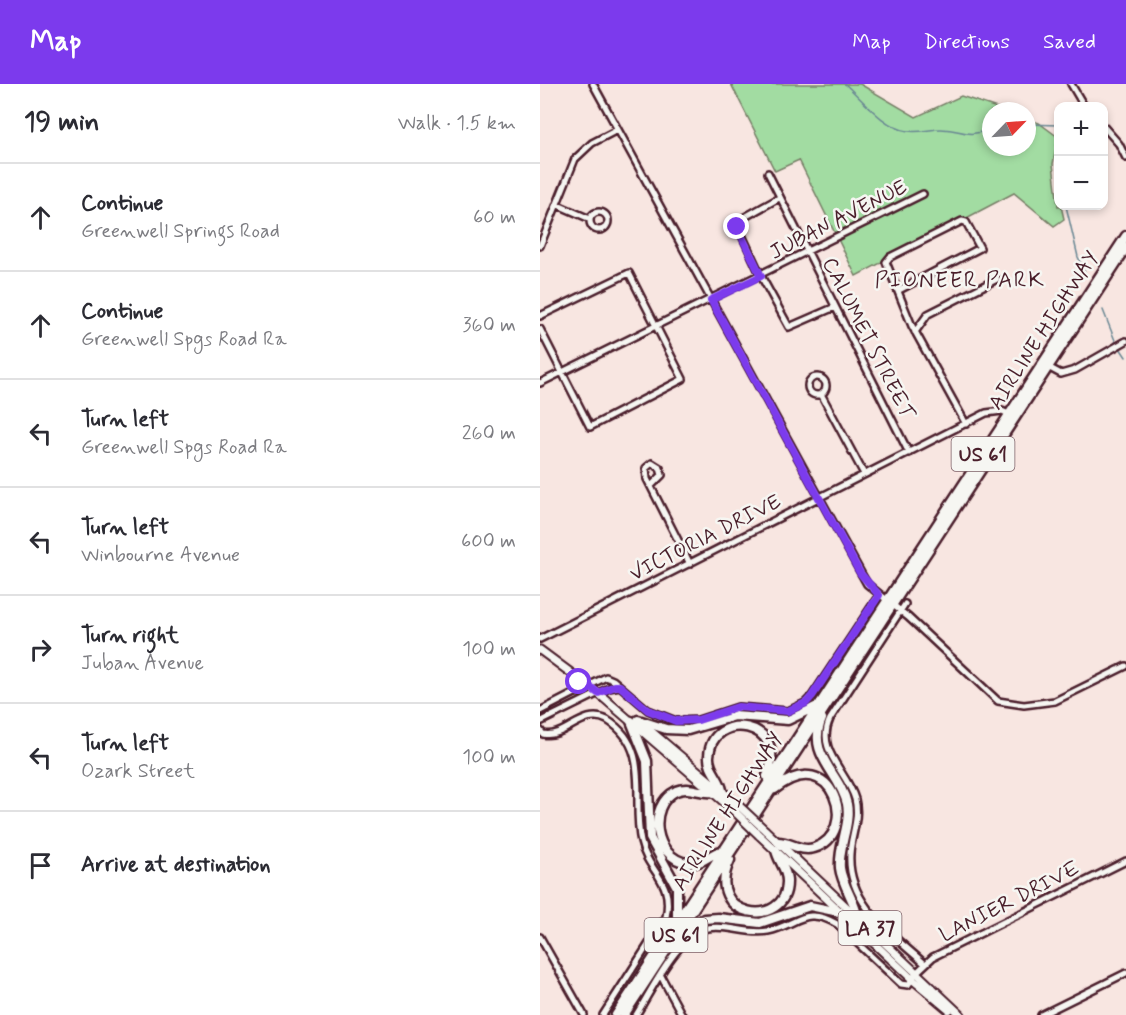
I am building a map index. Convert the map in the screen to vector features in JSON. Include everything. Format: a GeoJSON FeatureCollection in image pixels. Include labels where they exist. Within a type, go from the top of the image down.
{"type":"FeatureCollection","features":[{"type":"Feature","properties":{"kind":"highway","name":"AIRLINE HIGHWAY"},"geometry":{"type":"LineString","coordinates":[[1085,306],[1126,236]]}},
{"type":"Feature","properties":{"kind":"highway","name":"AIRLINE HIGHWAY"},"geometry":{"type":"LineString","coordinates":[[624,1015],[820,710],[886,601],[1126,248]]}},
{"type":"Feature","properties":{"kind":"highway"},"geometry":{"type":"LineString","coordinates":[[634,720],[666,729],[688,730],[735,716],[788,720],[820,710],[817,738],[819,750],[844,794],[847,808],[840,852],[840,871],[857,916]]}},
{"type":"Feature","properties":{"kind":"highway"},"geometry":{"type":"LineString","coordinates":[[634,720],[647,761],[650,838],[678,891],[677,921]]}},
{"type":"Feature","properties":{"kind":"highway"},"geometry":{"type":"LineString","coordinates":[[737,726],[756,730],[769,743],[772,759],[770,785],[776,789],[796,776],[813,776],[829,787],[838,808],[834,830],[821,845],[802,849],[777,846],[786,874],[786,891],[776,905],[757,913],[738,908],[726,895],[723,882],[730,859],[726,853],[702,862],[684,862],[665,848],[657,831],[660,808],[670,795],[687,789],[717,791],[710,766],[710,750],[720,733],[737,726]]}},
{"type":"Feature","properties":{"kind":"highway","name":"AIRLINE HIGHWAY"},"geometry":{"type":"LineString","coordinates":[[616,1015],[677,921],[726,853]]}},
{"type":"Feature","properties":{"kind":"highway"},"geometry":{"type":"LineString","coordinates":[[678,932],[682,933],[704,919],[718,918],[760,923],[810,906],[822,906],[844,914]]}},
{"type":"Feature","properties":{"kind":"main road"},"geometry":{"type":"LineString","coordinates":[[540,650],[589,686]]}},
{"type":"Feature","properties":{"kind":"main road"},"geometry":{"type":"LineString","coordinates":[[577,677],[578,692]]}},
{"type":"Feature","properties":{"kind":"main road","name":"LA 37"},"geometry":{"type":"LineString","coordinates":[[589,686],[634,720],[734,806],[857,916],[914,976],[961,1015]]}},
{"type":"Feature","properties":{"kind":"main road","name":"LA 37"},"geometry":{"type":"LineString","coordinates":[[777,846],[844,914],[956,1015]]}},
{"type":"Feature","properties":{"kind":"street"},"geometry":{"type":"LineString","coordinates":[[593,84],[860,573],[886,601],[998,700],[1030,705],[1055,701],[1126,666]]}},
{"type":"Feature","properties":{"kind":"street"},"geometry":{"type":"LineString","coordinates":[[1071,84],[1082,102]]}},
{"type":"Feature","properties":{"kind":"street"},"geometry":{"type":"LineString","coordinates":[[540,246],[575,159],[582,149],[617,130]]}},
{"type":"Feature","properties":{"kind":"street"},"geometry":{"type":"LineString","coordinates":[[1108,132],[1119,144],[1126,158]]}},
{"type":"Feature","properties":{"kind":"street","name":"CALUMET STREET"},"geometry":{"type":"LineString","coordinates":[[768,173],[909,453]]}},
{"type":"Feature","properties":{"kind":"street","name":"JUBAN AVENUE"},"geometry":{"type":"LineString","coordinates":[[540,383],[761,276],[923,194]]}},
{"type":"Feature","properties":{"kind":"street"},"geometry":{"type":"LineString","coordinates":[[779,198],[736,222],[761,276],[789,327],[835,307]]}},
{"type":"Feature","properties":{"kind":"street"},"geometry":{"type":"LineString","coordinates":[[558,205],[590,219]]}},
{"type":"Feature","properties":{"kind":"street"},"geometry":{"type":"LineString","coordinates":[[899,290],[980,248],[966,222],[962,221],[890,257],[886,262],[915,332],[966,424]]}},
{"type":"Feature","properties":{"kind":"street"},"geometry":{"type":"LineString","coordinates":[[540,316],[629,273],[683,379],[590,427],[540,329]]}},
{"type":"Feature","properties":{"kind":"street"},"geometry":{"type":"LineString","coordinates":[[915,332],[928,314],[997,279]]}},
{"type":"Feature","properties":{"kind":"street"},"geometry":{"type":"LineString","coordinates":[[1046,365],[1061,374],[1075,370],[1126,341]]}},
{"type":"Feature","properties":{"kind":"street"},"geometry":{"type":"LineString","coordinates":[[821,394],[864,474]]}},
{"type":"Feature","properties":{"kind":"street","name":"VICTORIA DRIVE"},"geometry":{"type":"LineString","coordinates":[[540,639],[966,424],[994,411],[1012,416]]}},
{"type":"Feature","properties":{"kind":"street"},"geometry":{"type":"LineString","coordinates":[[651,486],[690,564]]}},
{"type":"Feature","properties":{"kind":"street"},"geometry":{"type":"LineString","coordinates":[[540,711],[606,677],[648,710],[676,721],[698,720],[738,707],[777,711],[797,708],[812,696],[886,601]]}},
{"type":"Feature","properties":{"kind":"street"},"geometry":{"type":"LineString","coordinates":[[905,604],[830,719],[825,736],[830,755],[855,798],[857,817],[849,866],[857,893],[877,920],[924,964]]}},
{"type":"Feature","properties":{"kind":"street"},"geometry":{"type":"LineString","coordinates":[[540,722],[598,693],[620,686]]}},
{"type":"Feature","properties":{"kind":"street","name":"AIRLINE HIGHWAY"},"geometry":{"type":"LineString","coordinates":[[540,730],[543,734],[549,735],[584,718],[595,717],[605,719],[630,745],[638,773],[638,826],[642,845],[665,884],[669,902],[666,917],[603,1015]]}},
{"type":"Feature","properties":{"kind":"street","name":"LANIER DRIVE"},"geometry":{"type":"LineString","coordinates":[[914,976],[924,964],[1126,861]]}},
{"type":"Feature","properties":{"kind":"street"},"geometry":{"type":"LineString","coordinates":[[636,1015],[686,939],[709,928],[753,933],[771,931],[802,916],[814,914],[837,924],[902,984],[908,985],[914,976]]}},
{"type":"Feature","properties":{"kind":"street"},"geometry":{"type":"LineString","coordinates":[[540,937],[584,1015]]}},
{"type":"Feature","properties":{"kind":"street"},"geometry":{"type":"LineString","coordinates":[[1041,1015],[1126,973]]}},
{"type":"Feature","properties":{"kind":"street"},"geometry":{"type":"LineString","coordinates":[[662,976],[682,1015]]}},
{"type":"Feature","properties":{"kind":"green space"},"geometry":{"type":"Polygon","coordinates":[[[731,84],[860,84],[916,117],[961,96],[982,103],[982,156],[1036,156],[1036,122],[1054,134],[1054,210],[1062,210],[1064,219],[1054,226],[1014,193],[856,276],[799,160],[775,171],[731,84]]]}},
{"type":"Feature","properties":{"kind":"waterway"},"geometry":{"type":"LineString","coordinates":[[845,84],[882,119],[899,129],[912,131],[949,129],[969,133],[982,132]]}},
{"type":"Feature","properties":{"kind":"waterway"},"geometry":{"type":"LineString","coordinates":[[1036,124],[1054,125]]}},
{"type":"Feature","properties":{"kind":"waterway"},"geometry":{"type":"LineString","coordinates":[[1067,210],[1078,257],[1085,273]]}},
{"type":"Feature","properties":{"kind":"waterway"},"geometry":{"type":"LineString","coordinates":[[1103,310],[1116,343]]}},
{"type":"Feature","properties":{"kind":"waterway"},"geometry":{"type":"LineString","coordinates":[[1120,348],[1126,357]]}},
{"type":"Feature","properties":{"kind":"district","name":"PIONEER PARK"},"geometry":{"type":"Point","coordinates":[960,279]}},
{"type":"Feature","properties":{"kind":"route"},"geometry":{"type":"LineString","coordinates":[[579,682],[577,677],[598,693],[620,686],[648,710],[663,718],[676,721],[698,720],[725,709],[738,707],[788,711],[806,703],[812,696],[879,595],[867,584],[860,573],[711,300],[761,276],[737,227]]}}]}
